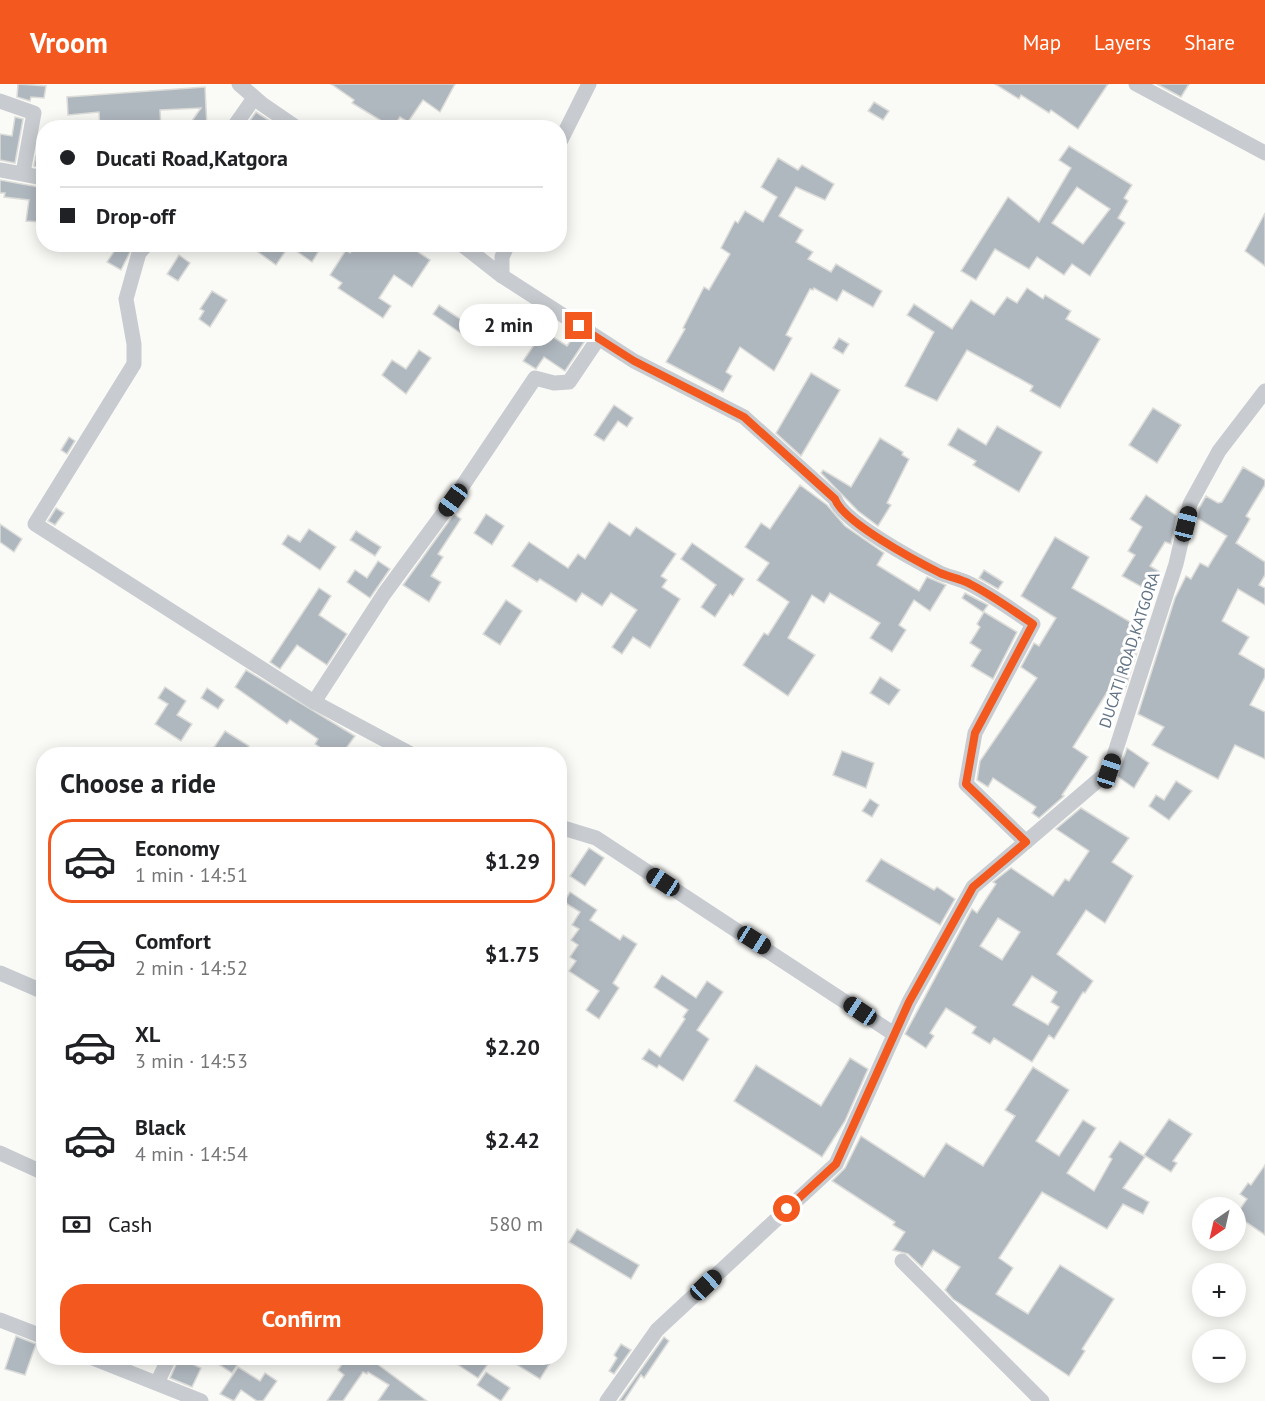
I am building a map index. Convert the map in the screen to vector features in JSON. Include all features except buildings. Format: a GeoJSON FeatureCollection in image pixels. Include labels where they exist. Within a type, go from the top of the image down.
{"type":"FeatureCollection","features":[{"type":"Feature","properties":{"kind":"street"},"geometry":{"type":"LineString","coordinates":[[239,84],[254,98],[286,120]]}},
{"type":"Feature","properties":{"kind":"street"},"geometry":{"type":"LineString","coordinates":[[567,128],[589,84]]}},
{"type":"Feature","properties":{"kind":"street"},"geometry":{"type":"LineString","coordinates":[[1136,84],[1265,153]]}},
{"type":"Feature","properties":{"kind":"street"},"geometry":{"type":"LineString","coordinates":[[239,120],[254,98]]}},
{"type":"Feature","properties":{"kind":"street"},"geometry":{"type":"LineString","coordinates":[[0,101],[34,113],[23,173]]}},
{"type":"Feature","properties":{"kind":"street"},"geometry":{"type":"LineString","coordinates":[[0,170],[36,176]]}},
{"type":"Feature","properties":{"kind":"street"},"geometry":{"type":"LineString","coordinates":[[140,252],[126,299],[134,344],[134,364],[35,524],[314,702],[398,747]]}},
{"type":"Feature","properties":{"kind":"street"},"geometry":{"type":"LineString","coordinates":[[471,252],[502,276],[634,361],[744,417],[835,499],[838,506],[863,528],[941,573],[967,582],[986,592],[1033,624],[975,733],[966,784],[1026,842]]}},
{"type":"Feature","properties":{"kind":"street"},"geometry":{"type":"LineString","coordinates":[[502,276],[502,257],[504,252]]}},
{"type":"Feature","properties":{"kind":"street"},"geometry":{"type":"LineString","coordinates":[[314,702],[384,594],[453,500],[535,378],[554,384],[569,382],[598,339]]}},
{"type":"Feature","properties":{"kind":"street","name":"DUCATI ROAD,KATGORA"},"geometry":{"type":"LineString","coordinates":[[607,1401],[657,1330],[836,1164],[909,1002],[973,887],[1109,771],[1176,564],[1190,504],[1219,451],[1265,392]]}},
{"type":"Feature","properties":{"kind":"street"},"geometry":{"type":"LineString","coordinates":[[567,829],[596,838],[774,952],[894,1034]]}},
{"type":"Feature","properties":{"kind":"street"},"geometry":{"type":"LineString","coordinates":[[0,973],[36,989]]}},
{"type":"Feature","properties":{"kind":"street"},"geometry":{"type":"LineString","coordinates":[[0,1153],[36,1169]]}},
{"type":"Feature","properties":{"kind":"street"},"geometry":{"type":"LineString","coordinates":[[902,1261],[1042,1401]]}},
{"type":"Feature","properties":{"kind":"street"},"geometry":{"type":"LineString","coordinates":[[0,1320],[36,1334]]}},
{"type":"Feature","properties":{"kind":"street"},"geometry":{"type":"LineString","coordinates":[[111,1365],[201,1401]]}},
{"type":"Feature","properties":{"kind":"street"},"geometry":{"type":"LineString","coordinates":[[157,1383],[166,1365]]}},
{"type":"Feature","properties":{"kind":"route"},"geometry":{"type":"LineString","coordinates":[[579,326],[634,361],[744,417],[803,469],[835,499],[838,506],[863,528],[941,573],[967,582],[986,592],[1033,624],[975,733],[966,784],[1026,842],[973,887],[909,1002],[836,1164],[787,1209]]}}]}
